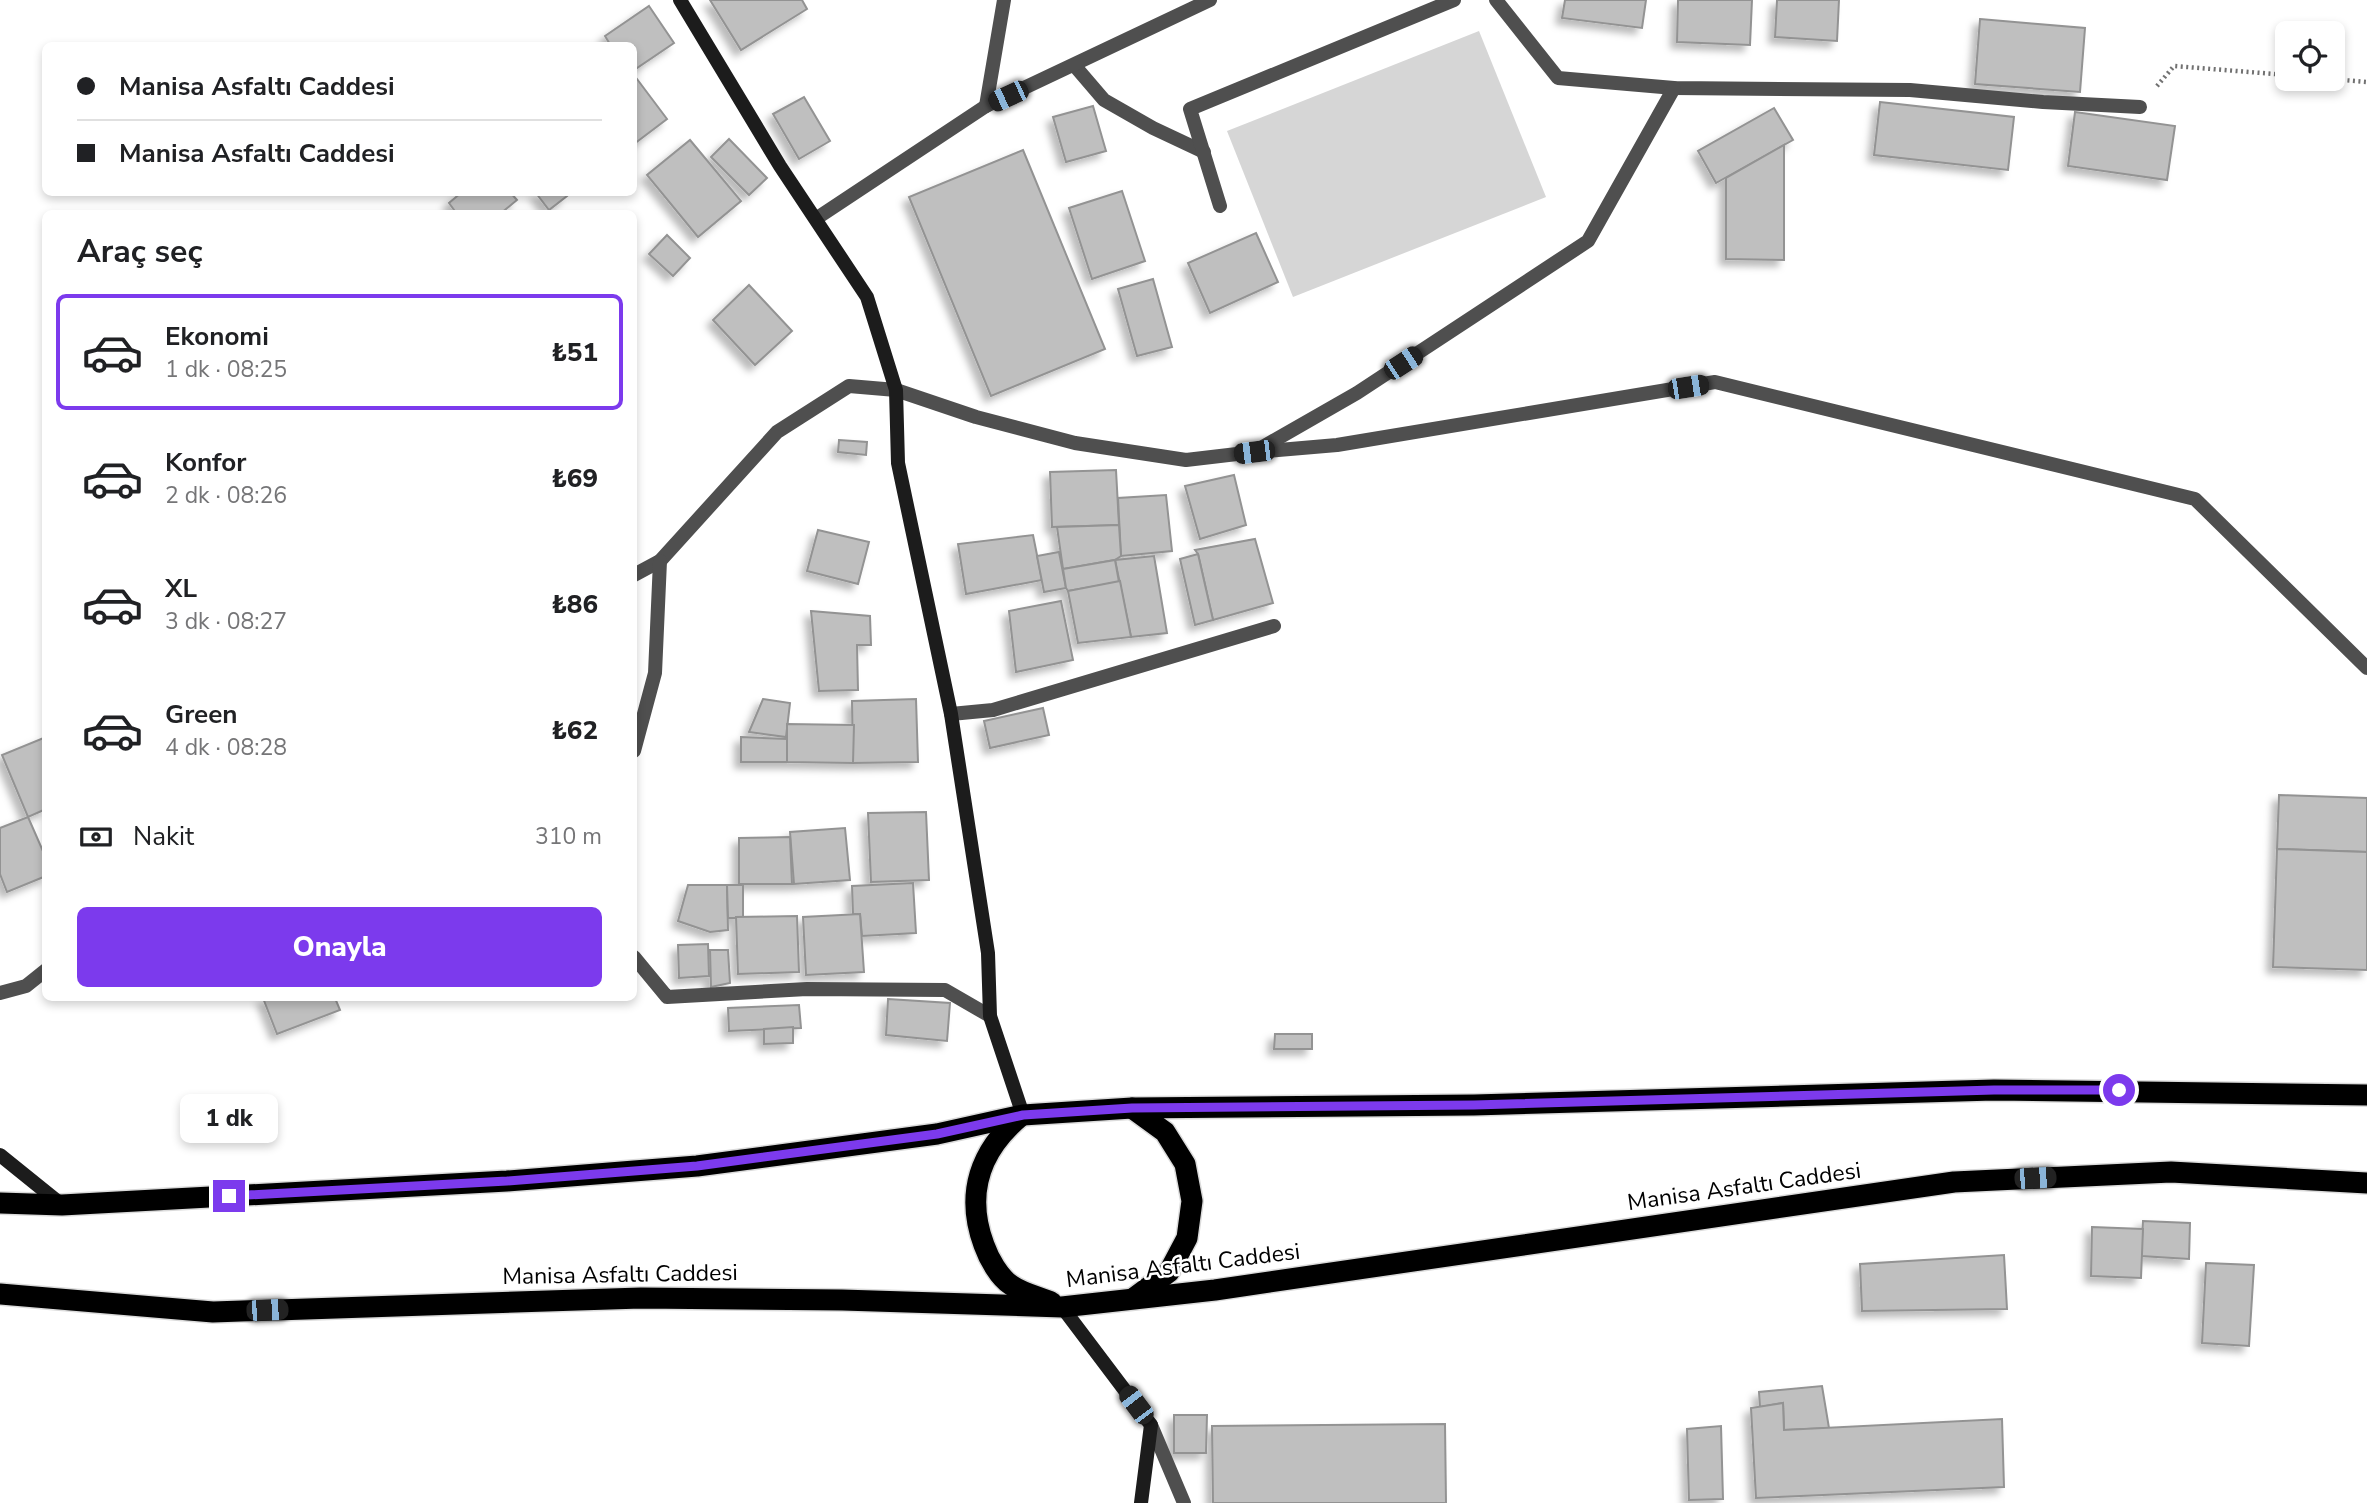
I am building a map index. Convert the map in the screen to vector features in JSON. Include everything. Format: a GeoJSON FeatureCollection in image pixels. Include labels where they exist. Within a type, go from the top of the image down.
{"type":"FeatureCollection","features":[{"type":"Feature","properties":{"kind":"highway"},"geometry":{"type":"LineString","coordinates":[[0,1203],[62,1205],[507,1181],[697,1166],[937,1134],[1023,1115],[1132,1108],[1474,1105],[1994,1090],[2367,1095]]}},
{"type":"Feature","properties":{"kind":"highway"},"geometry":{"type":"LineString","coordinates":[[1132,1108],[1164,1132],[1185,1164],[1192,1201],[1187,1238],[1169,1272],[1132,1300]]}},
{"type":"Feature","properties":{"kind":"highway"},"geometry":{"type":"LineString","coordinates":[[1023,1115],[1003,1131],[984,1159],[975,1192],[977,1226],[989,1258],[1010,1285],[1062,1307]]}},
{"type":"Feature","properties":{"kind":"highway","name":"Manisa Asfaltı Caddesi"},"geometry":{"type":"LineString","coordinates":[[0,1294],[214,1312],[641,1298],[842,1300],[1062,1307],[1215,1290],[1954,1182],[2171,1172],[2367,1185]]}},
{"type":"Feature","properties":{"kind":"street"},"geometry":{"type":"LineString","coordinates":[[680,0],[780,166],[867,297],[896,390],[898,463],[951,715],[988,953],[990,1016],[1023,1115]]}},
{"type":"Feature","properties":{"kind":"street"},"geometry":{"type":"LineString","coordinates":[[986,106],[1004,0]]}},
{"type":"Feature","properties":{"kind":"street"},"geometry":{"type":"LineString","coordinates":[[817,218],[986,106],[1210,0]]}},
{"type":"Feature","properties":{"kind":"street"},"geometry":{"type":"LineString","coordinates":[[1220,206],[1190,109],[1454,0]]}},
{"type":"Feature","properties":{"kind":"street"},"geometry":{"type":"LineString","coordinates":[[1496,0],[1558,78],[1674,88],[1910,90],[2043,102],[2140,107]]}},
{"type":"Feature","properties":{"kind":"street"},"geometry":{"type":"LineString","coordinates":[[1074,65],[1104,100],[1153,128],[1204,152]]}},
{"type":"Feature","properties":{"kind":"street"},"geometry":{"type":"LineString","coordinates":[[1254,452],[1357,393],[1588,241],[1674,88]]}},
{"type":"Feature","properties":{"kind":"street"},"geometry":{"type":"LineString","coordinates":[[637,573],[660,561],[777,432],[849,386],[896,390],[975,417],[1075,443],[1186,460],[1337,445],[1715,382],[2195,499],[2367,668]]}},
{"type":"Feature","properties":{"kind":"street"},"geometry":{"type":"LineString","coordinates":[[637,740],[655,673],[660,561]]}},
{"type":"Feature","properties":{"kind":"street"},"geometry":{"type":"LineString","coordinates":[[951,715],[993,710],[1274,626]]}},
{"type":"Feature","properties":{"kind":"street"},"geometry":{"type":"LineString","coordinates":[[637,961],[667,997],[807,989],[945,990],[990,1016]]}},
{"type":"Feature","properties":{"kind":"street"},"geometry":{"type":"LineString","coordinates":[[0,993],[26,986],[42,973]]}},
{"type":"Feature","properties":{"kind":"street"},"geometry":{"type":"LineString","coordinates":[[0,1155],[62,1205]]}},
{"type":"Feature","properties":{"kind":"street"},"geometry":{"type":"LineString","coordinates":[[1062,1307],[1151,1425],[1184,1503]]}},
{"type":"Feature","properties":{"kind":"street"},"geometry":{"type":"LineString","coordinates":[[1140,1503],[1151,1425]]}},
{"type":"Feature","properties":{"kind":"path"},"geometry":{"type":"LineString","coordinates":[[2140,107],[2174,66],[2275,74]]}},
{"type":"Feature","properties":{"kind":"path"},"geometry":{"type":"LineString","coordinates":[[2345,80],[2367,82]]}},
{"type":"Feature","properties":{"kind":"shaded area"},"geometry":{"type":"Polygon","coordinates":[[[1479,31],[1546,197],[1293,297],[1227,131],[1479,31]]]}},
{"type":"Feature","properties":{"kind":"building"},"geometry":{"type":"Polygon","coordinates":[[[710,0],[802,0],[807,9],[741,50],[710,0]]]}},
{"type":"Feature","properties":{"kind":"building"},"geometry":{"type":"Polygon","coordinates":[[[1565,0],[1646,0],[1642,28],[1562,18],[1565,0]]]}},
{"type":"Feature","properties":{"kind":"building"},"geometry":{"type":"Polygon","coordinates":[[[1678,0],[1752,0],[1750,45],[1677,42],[1678,0]]]}},
{"type":"Feature","properties":{"kind":"building"},"geometry":{"type":"Polygon","coordinates":[[[1777,0],[1839,0],[1837,41],[1775,37],[1777,0]]]}},
{"type":"Feature","properties":{"kind":"building"},"geometry":{"type":"Polygon","coordinates":[[[649,6],[674,43],[637,68],[637,42],[609,42],[605,36],[649,6]]]}},
{"type":"Feature","properties":{"kind":"building"},"geometry":{"type":"Polygon","coordinates":[[[1980,19],[2085,28],[2080,92],[1975,84],[1980,19]]]}},
{"type":"Feature","properties":{"kind":"building"},"geometry":{"type":"Polygon","coordinates":[[[637,79],[667,119],[637,142],[637,79]]]}},
{"type":"Feature","properties":{"kind":"building"},"geometry":{"type":"Polygon","coordinates":[[[804,97],[830,141],[799,159],[773,114],[804,97]]]}},
{"type":"Feature","properties":{"kind":"building"},"geometry":{"type":"Polygon","coordinates":[[[1880,102],[2014,117],[2008,170],[1874,155],[1880,102]]]}},
{"type":"Feature","properties":{"kind":"building"},"geometry":{"type":"Polygon","coordinates":[[[1093,106],[1106,151],[1066,162],[1053,117],[1093,106]]]}},
{"type":"Feature","properties":{"kind":"building"},"geometry":{"type":"Polygon","coordinates":[[[1774,108],[1793,140],[1716,183],[1698,151],[1774,108]]]}},
{"type":"Feature","properties":{"kind":"building"},"geometry":{"type":"Polygon","coordinates":[[[2075,112],[2175,126],[2167,180],[2068,166],[2075,112]]]}},
{"type":"Feature","properties":{"kind":"building"},"geometry":{"type":"Polygon","coordinates":[[[729,139],[767,178],[749,195],[711,157],[729,139]]]}},
{"type":"Feature","properties":{"kind":"building"},"geometry":{"type":"Polygon","coordinates":[[[690,140],[741,201],[698,237],[647,175],[690,140]]]}},
{"type":"Feature","properties":{"kind":"building"},"geometry":{"type":"Polygon","coordinates":[[[1784,145],[1784,260],[1726,259],[1726,178],[1784,145]]]}},
{"type":"Feature","properties":{"kind":"building"},"geometry":{"type":"Polygon","coordinates":[[[1023,150],[1105,349],[991,396],[909,197],[1023,150]]]}},
{"type":"Feature","properties":{"kind":"building"},"geometry":{"type":"Polygon","coordinates":[[[1122,191],[1145,261],[1092,279],[1069,208],[1122,191]]]}},
{"type":"Feature","properties":{"kind":"building"},"geometry":{"type":"Polygon","coordinates":[[[457,196],[514,196],[517,200],[505,210],[454,210],[449,203],[457,196]]]}},
{"type":"Feature","properties":{"kind":"building"},"geometry":{"type":"Polygon","coordinates":[[[538,196],[567,196],[549,210],[538,196]]]}},
{"type":"Feature","properties":{"kind":"building"},"geometry":{"type":"Polygon","coordinates":[[[1256,233],[1278,282],[1210,313],[1188,263],[1256,233]]]}},
{"type":"Feature","properties":{"kind":"building"},"geometry":{"type":"Polygon","coordinates":[[[667,235],[690,258],[673,276],[649,254],[667,235]]]}},
{"type":"Feature","properties":{"kind":"building"},"geometry":{"type":"Polygon","coordinates":[[[1153,279],[1172,347],[1137,356],[1118,289],[1153,279]]]}},
{"type":"Feature","properties":{"kind":"building"},"geometry":{"type":"Polygon","coordinates":[[[749,285],[792,331],[755,365],[713,320],[749,285]]]}},
{"type":"Feature","properties":{"kind":"building"},"geometry":{"type":"Polygon","coordinates":[[[839,440],[867,442],[866,455],[838,452],[839,440]]]}},
{"type":"Feature","properties":{"kind":"building"},"geometry":{"type":"Polygon","coordinates":[[[1116,470],[1119,525],[1052,527],[1050,472],[1116,470]]]}},
{"type":"Feature","properties":{"kind":"building"},"geometry":{"type":"Polygon","coordinates":[[[1234,475],[1246,525],[1200,539],[1185,486],[1234,475]]]}},
{"type":"Feature","properties":{"kind":"building"},"geometry":{"type":"Polygon","coordinates":[[[1166,495],[1172,551],[1121,556],[1118,498],[1166,495]]]}},
{"type":"Feature","properties":{"kind":"building"},"geometry":{"type":"Polygon","coordinates":[[[1119,525],[1121,556],[1115,560],[1063,569],[1057,527],[1119,525]]]}},
{"type":"Feature","properties":{"kind":"building"},"geometry":{"type":"Polygon","coordinates":[[[818,530],[869,542],[858,584],[807,571],[818,530]]]}},
{"type":"Feature","properties":{"kind":"building"},"geometry":{"type":"Polygon","coordinates":[[[1033,535],[1042,580],[966,594],[958,544],[1033,535]]]}},
{"type":"Feature","properties":{"kind":"building"},"geometry":{"type":"Polygon","coordinates":[[[1255,539],[1273,603],[1213,620],[1195,550],[1255,539]]]}},
{"type":"Feature","properties":{"kind":"building"},"geometry":{"type":"Polygon","coordinates":[[[1059,552],[1066,588],[1044,592],[1037,556],[1059,552]]]}},
{"type":"Feature","properties":{"kind":"building"},"geometry":{"type":"Polygon","coordinates":[[[1198,554],[1213,620],[1195,625],[1180,559],[1198,554]]]}},
{"type":"Feature","properties":{"kind":"building"},"geometry":{"type":"Polygon","coordinates":[[[1154,556],[1167,633],[1131,637],[1115,560],[1154,556]]]}},
{"type":"Feature","properties":{"kind":"building"},"geometry":{"type":"Polygon","coordinates":[[[1115,560],[1119,582],[1068,591],[1066,588],[1063,569],[1115,560]]]}},
{"type":"Feature","properties":{"kind":"building"},"geometry":{"type":"Polygon","coordinates":[[[1120,581],[1131,637],[1078,643],[1068,591],[1120,581]]]}},
{"type":"Feature","properties":{"kind":"building"},"geometry":{"type":"Polygon","coordinates":[[[1061,601],[1073,660],[1016,672],[1009,611],[1061,601]]]}},
{"type":"Feature","properties":{"kind":"building"},"geometry":{"type":"Polygon","coordinates":[[[811,611],[870,616],[871,645],[857,645],[858,690],[819,691],[811,611]]]}},
{"type":"Feature","properties":{"kind":"building"},"geometry":{"type":"Polygon","coordinates":[[[763,699],[790,703],[786,737],[749,732],[763,699]]]}},
{"type":"Feature","properties":{"kind":"building"},"geometry":{"type":"Polygon","coordinates":[[[916,699],[918,762],[853,763],[852,701],[916,699]]]}},
{"type":"Feature","properties":{"kind":"building"},"geometry":{"type":"Polygon","coordinates":[[[1043,708],[1049,735],[990,748],[984,721],[1043,708]]]}},
{"type":"Feature","properties":{"kind":"building"},"geometry":{"type":"Polygon","coordinates":[[[787,724],[854,725],[853,763],[787,762],[787,724]]]}},
{"type":"Feature","properties":{"kind":"building"},"geometry":{"type":"Polygon","coordinates":[[[741,737],[787,739],[787,762],[741,762],[741,737]]]}},
{"type":"Feature","properties":{"kind":"building"},"geometry":{"type":"Polygon","coordinates":[[[42,739],[42,811],[28,817],[2,755],[42,739]]]}},
{"type":"Feature","properties":{"kind":"building"},"geometry":{"type":"Polygon","coordinates":[[[2279,795],[2367,798],[2367,852],[2277,849],[2279,795]]]}},
{"type":"Feature","properties":{"kind":"building"},"geometry":{"type":"Polygon","coordinates":[[[926,812],[929,880],[871,882],[868,813],[926,812]]]}},
{"type":"Feature","properties":{"kind":"building"},"geometry":{"type":"Polygon","coordinates":[[[28,817],[42,849],[42,878],[7,892],[0,874],[0,828],[28,817]]]}},
{"type":"Feature","properties":{"kind":"building"},"geometry":{"type":"Polygon","coordinates":[[[845,828],[850,880],[794,884],[790,832],[845,828]]]}},
{"type":"Feature","properties":{"kind":"building"},"geometry":{"type":"Polygon","coordinates":[[[790,837],[792,884],[739,884],[739,838],[790,837]]]}},
{"type":"Feature","properties":{"kind":"building"},"geometry":{"type":"Polygon","coordinates":[[[2277,849],[2367,852],[2367,970],[2273,967],[2277,849]]]}},
{"type":"Feature","properties":{"kind":"building"},"geometry":{"type":"Polygon","coordinates":[[[913,883],[916,933],[862,936],[860,914],[853,914],[852,886],[913,883]]]}},
{"type":"Feature","properties":{"kind":"building"},"geometry":{"type":"Polygon","coordinates":[[[688,885],[727,885],[728,930],[710,932],[678,921],[688,885]]]}},
{"type":"Feature","properties":{"kind":"building"},"geometry":{"type":"Polygon","coordinates":[[[727,885],[743,885],[743,918],[728,918],[727,885]]]}},
{"type":"Feature","properties":{"kind":"building"},"geometry":{"type":"Polygon","coordinates":[[[860,914],[864,972],[806,975],[803,917],[860,914]]]}},
{"type":"Feature","properties":{"kind":"building"},"geometry":{"type":"Polygon","coordinates":[[[797,916],[799,972],[738,974],[736,917],[797,916]]]}},
{"type":"Feature","properties":{"kind":"building"},"geometry":{"type":"Polygon","coordinates":[[[708,944],[709,976],[679,978],[678,945],[708,944]]]}},
{"type":"Feature","properties":{"kind":"building"},"geometry":{"type":"Polygon","coordinates":[[[710,950],[728,950],[730,983],[711,987],[710,950]]]}},
{"type":"Feature","properties":{"kind":"building"},"geometry":{"type":"Polygon","coordinates":[[[888,999],[950,1003],[947,1041],[886,1035],[888,999]]]}},
{"type":"Feature","properties":{"kind":"building"},"geometry":{"type":"Polygon","coordinates":[[[264,1001],[336,1001],[340,1010],[277,1034],[264,1001]]]}},
{"type":"Feature","properties":{"kind":"building"},"geometry":{"type":"Polygon","coordinates":[[[799,1005],[801,1028],[729,1031],[728,1008],[799,1005]]]}},
{"type":"Feature","properties":{"kind":"building"},"geometry":{"type":"Polygon","coordinates":[[[793,1027],[793,1043],[764,1044],[764,1029],[793,1027]]]}},
{"type":"Feature","properties":{"kind":"building"},"geometry":{"type":"Polygon","coordinates":[[[1275,1034],[1312,1034],[1312,1049],[1274,1049],[1275,1034]]]}},
{"type":"Feature","properties":{"kind":"building"},"geometry":{"type":"Polygon","coordinates":[[[2143,1221],[2190,1223],[2189,1259],[2141,1256],[2143,1221]]]}},
{"type":"Feature","properties":{"kind":"building"},"geometry":{"type":"Polygon","coordinates":[[[2092,1227],[2143,1229],[2141,1278],[2091,1276],[2092,1227]]]}},
{"type":"Feature","properties":{"kind":"building"},"geometry":{"type":"Polygon","coordinates":[[[2004,1255],[2007,1309],[1862,1311],[1860,1264],[2004,1255]]]}},
{"type":"Feature","properties":{"kind":"building"},"geometry":{"type":"Polygon","coordinates":[[[2206,1263],[2254,1265],[2249,1346],[2202,1343],[2206,1263]]]}},
{"type":"Feature","properties":{"kind":"building"},"geometry":{"type":"Polygon","coordinates":[[[1822,1386],[1829,1428],[1784,1430],[1783,1403],[1760,1407],[1759,1392],[1822,1386]]]}},
{"type":"Feature","properties":{"kind":"building"},"geometry":{"type":"Polygon","coordinates":[[[1783,1403],[1784,1430],[2002,1419],[2004,1487],[1756,1498],[1751,1408],[1783,1403]]]}},
{"type":"Feature","properties":{"kind":"building"},"geometry":{"type":"Polygon","coordinates":[[[1174,1415],[1207,1415],[1206,1453],[1174,1453],[1174,1415]]]}},
{"type":"Feature","properties":{"kind":"building"},"geometry":{"type":"Polygon","coordinates":[[[1445,1424],[1446,1503],[1213,1503],[1212,1426],[1445,1424]]]}},
{"type":"Feature","properties":{"kind":"building"},"geometry":{"type":"Polygon","coordinates":[[[1721,1426],[1723,1499],[1689,1500],[1687,1429],[1721,1426]]]}},
{"type":"Feature","properties":{"kind":"route"},"geometry":{"type":"LineString","coordinates":[[229,1196],[507,1181],[697,1166],[937,1134],[1023,1115],[1132,1108],[1474,1105],[1994,1090],[2119,1090]]}}]}
